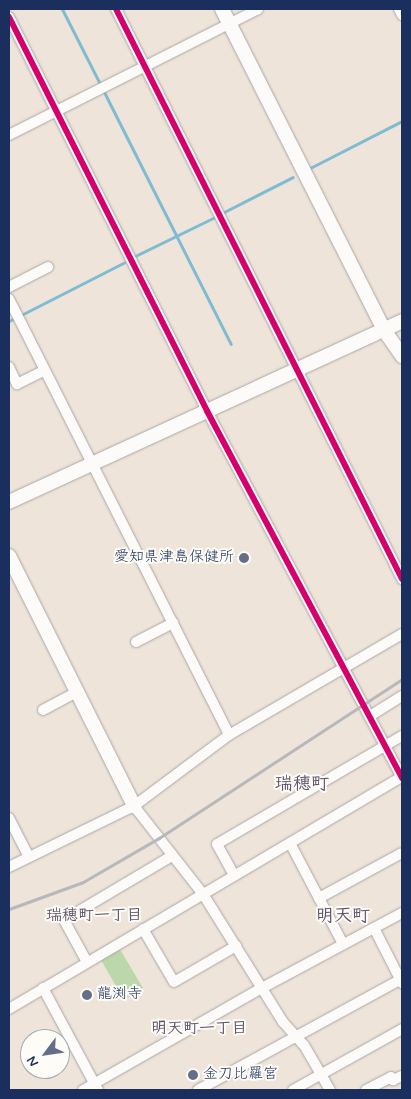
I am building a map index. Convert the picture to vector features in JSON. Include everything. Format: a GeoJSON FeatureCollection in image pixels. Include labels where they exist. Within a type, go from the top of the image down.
{"type":"FeatureCollection","features":[{"type":"Feature","properties":{"kind":"street"},"geometry":{"type":"LineString","coordinates":[[116,9],[402,579]]}},
{"type":"Feature","properties":{"kind":"street"},"geometry":{"type":"LineString","coordinates":[[222,9],[384,330],[402,356]]}},
{"type":"Feature","properties":{"kind":"street"},"geometry":{"type":"LineString","coordinates":[[9,135],[258,9]]}},
{"type":"Feature","properties":{"kind":"street"},"geometry":{"type":"LineString","coordinates":[[399,9],[402,16]]}},
{"type":"Feature","properties":{"kind":"street"},"geometry":{"type":"LineString","coordinates":[[9,17],[207,411],[402,777],[9,1009]]}},
{"type":"Feature","properties":{"kind":"street"},"geometry":{"type":"LineString","coordinates":[[9,287],[48,267]]}},
{"type":"Feature","properties":{"kind":"street"},"geometry":{"type":"LineString","coordinates":[[9,299],[229,736]]}},
{"type":"Feature","properties":{"kind":"street"},"geometry":{"type":"LineString","coordinates":[[9,326],[19,320]]}},
{"type":"Feature","properties":{"kind":"street"},"geometry":{"type":"LineString","coordinates":[[9,502],[402,321]]}},
{"type":"Feature","properties":{"kind":"street"},"geometry":{"type":"LineString","coordinates":[[9,367],[17,384],[44,370]]}},
{"type":"Feature","properties":{"kind":"street"},"geometry":{"type":"LineString","coordinates":[[9,556],[134,806],[203,894],[283,1022],[296,1036],[330,1090]]}},
{"type":"Feature","properties":{"kind":"street"},"geometry":{"type":"LineString","coordinates":[[136,642],[173,624]]}},
{"type":"Feature","properties":{"kind":"street"},"geometry":{"type":"LineString","coordinates":[[9,867],[134,806],[229,736],[402,634]]}},
{"type":"Feature","properties":{"kind":"street"},"geometry":{"type":"LineString","coordinates":[[43,710],[77,692]]}},
{"type":"Feature","properties":{"kind":"street"},"geometry":{"type":"LineString","coordinates":[[370,716],[402,696]]}},
{"type":"Feature","properties":{"kind":"street"},"geometry":{"type":"LineString","coordinates":[[234,875],[217,844],[402,736]]}},
{"type":"Feature","properties":{"kind":"street"},"geometry":{"type":"LineString","coordinates":[[9,818],[29,857]]}},
{"type":"Feature","properties":{"kind":"street"},"geometry":{"type":"LineString","coordinates":[[290,843],[343,944]]}},
{"type":"Feature","properties":{"kind":"street"},"geometry":{"type":"LineString","coordinates":[[319,898],[402,854]]}},
{"type":"Feature","properties":{"kind":"street"},"geometry":{"type":"LineString","coordinates":[[87,962],[64,920],[172,856]]}},
{"type":"Feature","properties":{"kind":"street"},"geometry":{"type":"LineString","coordinates":[[83,1090],[96,1087],[262,988],[402,913]]}},
{"type":"Feature","properties":{"kind":"street"},"geometry":{"type":"LineString","coordinates":[[198,1090],[402,981],[374,928]]}},
{"type":"Feature","properties":{"kind":"street"},"geometry":{"type":"LineString","coordinates":[[143,929],[174,982],[236,946]]}},
{"type":"Feature","properties":{"kind":"street"},"geometry":{"type":"LineString","coordinates":[[43,988],[96,1087]]}},
{"type":"Feature","properties":{"kind":"street"},"geometry":{"type":"LineString","coordinates":[[293,1090],[402,1029]]}},
{"type":"Feature","properties":{"kind":"street"},"geometry":{"type":"LineString","coordinates":[[366,1090],[391,1077],[393,1080],[402,1076]]}},
{"type":"Feature","properties":{"kind":"green space"},"geometry":{"type":"Polygon","coordinates":[[[118,950],[121,951],[143,988],[124,1000],[101,960],[118,950]]]}},
{"type":"Feature","properties":{"kind":"waterway"},"geometry":{"type":"LineString","coordinates":[[62,9],[99,82]]}},
{"type":"Feature","properties":{"kind":"waterway"},"geometry":{"type":"LineString","coordinates":[[104,92],[231,344]]}},
{"type":"Feature","properties":{"kind":"waterway"},"geometry":{"type":"LineString","coordinates":[[310,168],[402,121]]}},
{"type":"Feature","properties":{"kind":"waterway"},"geometry":{"type":"LineString","coordinates":[[224,212],[293,177]]}},
{"type":"Feature","properties":{"kind":"waterway"},"geometry":{"type":"LineString","coordinates":[[135,256],[215,217]]}},
{"type":"Feature","properties":{"kind":"waterway"},"geometry":{"type":"LineString","coordinates":[[23,314],[125,262]]}},
{"type":"Feature","properties":{"kind":"waterway"},"geometry":{"type":"LineString","coordinates":[[9,321],[13,319]]}},
{"type":"Feature","properties":{"kind":"railway"},"geometry":{"type":"LineString","coordinates":[[9,909],[83,882],[159,838],[402,679]]}},
{"type":"Feature","properties":{"kind":"cycle path"},"geometry":{"type":"LineString","coordinates":[[116,9],[402,579]]}},
{"type":"Feature","properties":{"kind":"cycle path"},"geometry":{"type":"LineString","coordinates":[[9,17],[207,411],[402,778]]}},
{"type":"Feature","properties":{"kind":"place","name":"愛知県津島保健所"},"geometry":{"type":"Point","coordinates":[244,558]}},
{"type":"Feature","properties":{"kind":"place","name":"龍渕寺"},"geometry":{"type":"Point","coordinates":[87,995]}},
{"type":"Feature","properties":{"kind":"place","name":"金刀比羅宮"},"geometry":{"type":"Point","coordinates":[193,1075]}},
{"type":"Feature","properties":{"kind":"district","name":"瑞穂町"},"geometry":{"type":"Point","coordinates":[302,784]}},
{"type":"Feature","properties":{"kind":"district","name":"瑞穂町一丁目"},"geometry":{"type":"Point","coordinates":[94,916]}},
{"type":"Feature","properties":{"kind":"district","name":"明天町"},"geometry":{"type":"Point","coordinates":[343,916]}},
{"type":"Feature","properties":{"kind":"district","name":"明天町一丁目"},"geometry":{"type":"Point","coordinates":[199,1029]}}]}
